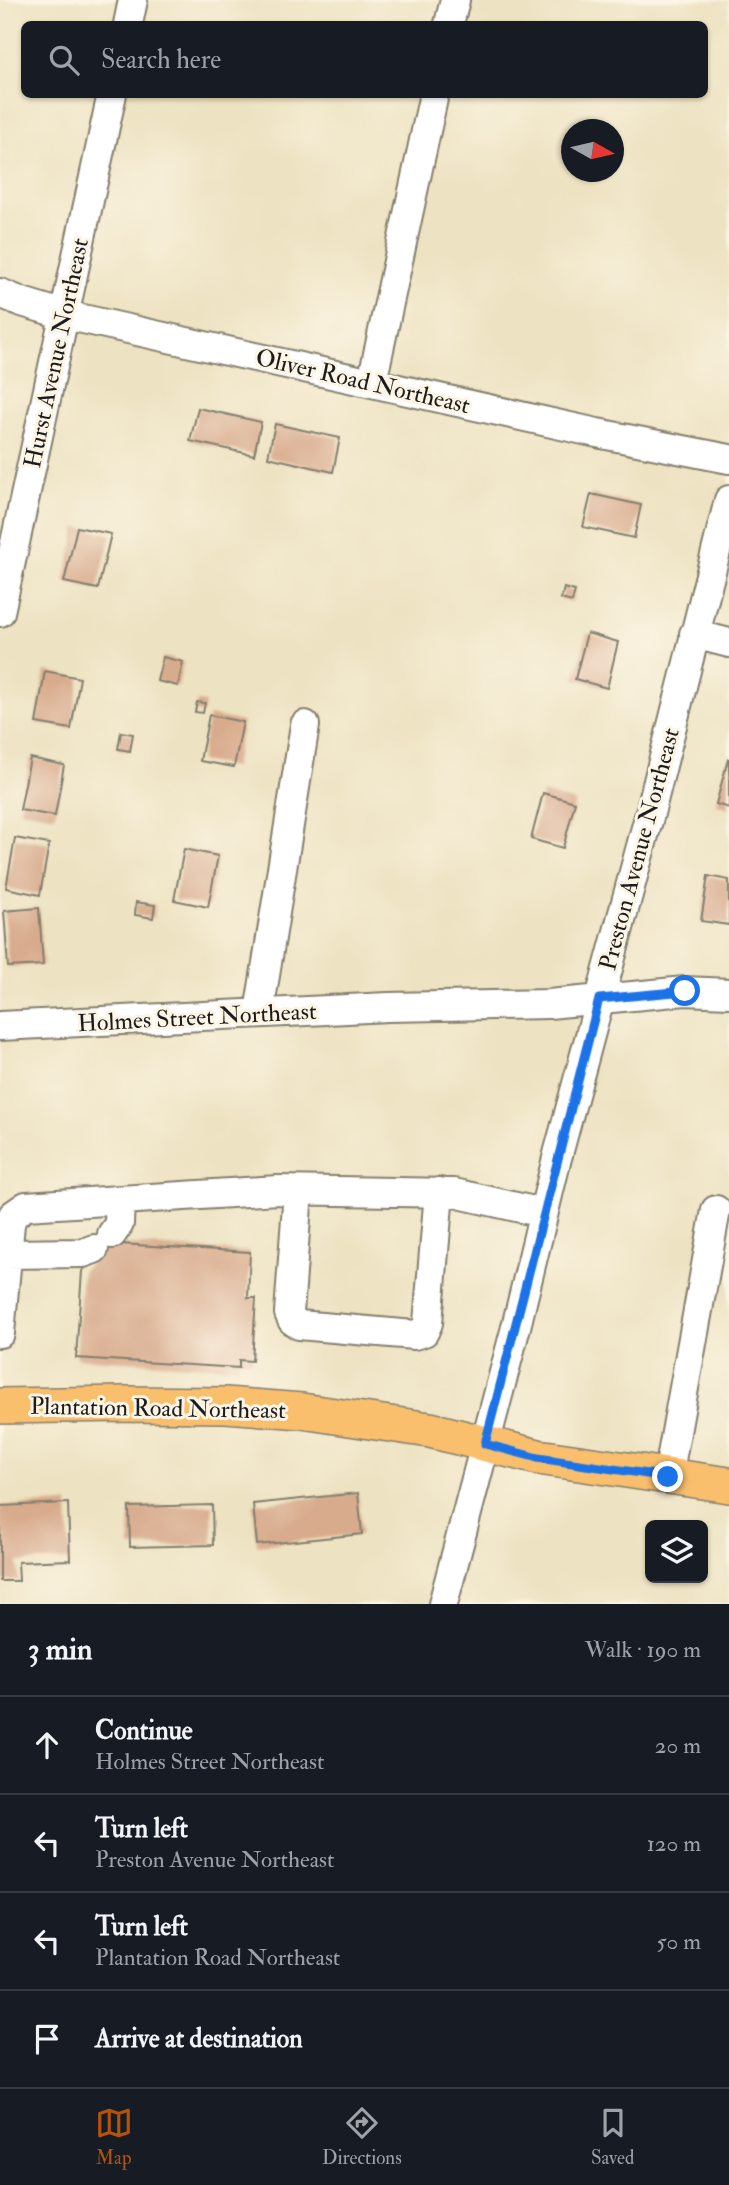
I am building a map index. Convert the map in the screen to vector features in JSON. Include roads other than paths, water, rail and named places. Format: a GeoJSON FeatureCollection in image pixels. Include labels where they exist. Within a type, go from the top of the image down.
{"type":"FeatureCollection","features":[{"type":"Feature","properties":{"kind":"main road","name":"Plantation Road Northeast"},"geometry":{"type":"LineString","coordinates":[[0,1406],[226,1405],[302,1411],[430,1430],[538,1458],[729,1485]]}},
{"type":"Feature","properties":{"kind":"street"},"geometry":{"type":"LineString","coordinates":[[129,21],[133,0]]}},
{"type":"Feature","properties":{"kind":"street"},"geometry":{"type":"LineString","coordinates":[[450,21],[455,0]]}},
{"type":"Feature","properties":{"kind":"street","name":"Hurst Avenue Northeast"},"geometry":{"type":"LineString","coordinates":[[0,612],[111,98]]}},
{"type":"Feature","properties":{"kind":"street"},"geometry":{"type":"LineString","coordinates":[[372,382],[433,98]]}},
{"type":"Feature","properties":{"kind":"street","name":"Oliver Road Northeast"},"geometry":{"type":"LineString","coordinates":[[0,293],[65,315],[597,433],[729,459]]}},
{"type":"Feature","properties":{"kind":"street","name":"Preston Avenue Northeast"},"geometry":{"type":"LineString","coordinates":[[444,1599],[729,500]]}},
{"type":"Feature","properties":{"kind":"street"},"geometry":{"type":"LineString","coordinates":[[694,634],[729,643]]}},
{"type":"Feature","properties":{"kind":"street"},"geometry":{"type":"LineString","coordinates":[[259,1013],[305,725]]}},
{"type":"Feature","properties":{"kind":"street","name":"Holmes Street Northeast"},"geometry":{"type":"LineString","coordinates":[[0,1026],[388,1007],[549,1004],[685,991],[729,993]]}},
{"type":"Feature","properties":{"kind":"street"},"geometry":{"type":"LineString","coordinates":[[298,1191],[289,1313],[292,1320],[299,1325],[414,1335],[424,1332],[428,1324],[439,1192]]}},
{"type":"Feature","properties":{"kind":"street"},"geometry":{"type":"LineString","coordinates":[[0,1333],[10,1224],[13,1215],[26,1206],[298,1191],[454,1192],[543,1213]]}},
{"type":"Feature","properties":{"kind":"street"},"geometry":{"type":"LineString","coordinates":[[7,1254],[83,1253],[103,1241],[119,1224],[120,1201]]}},
{"type":"Feature","properties":{"kind":"street"},"geometry":{"type":"LineString","coordinates":[[668,1477],[716,1210]]}}]}
